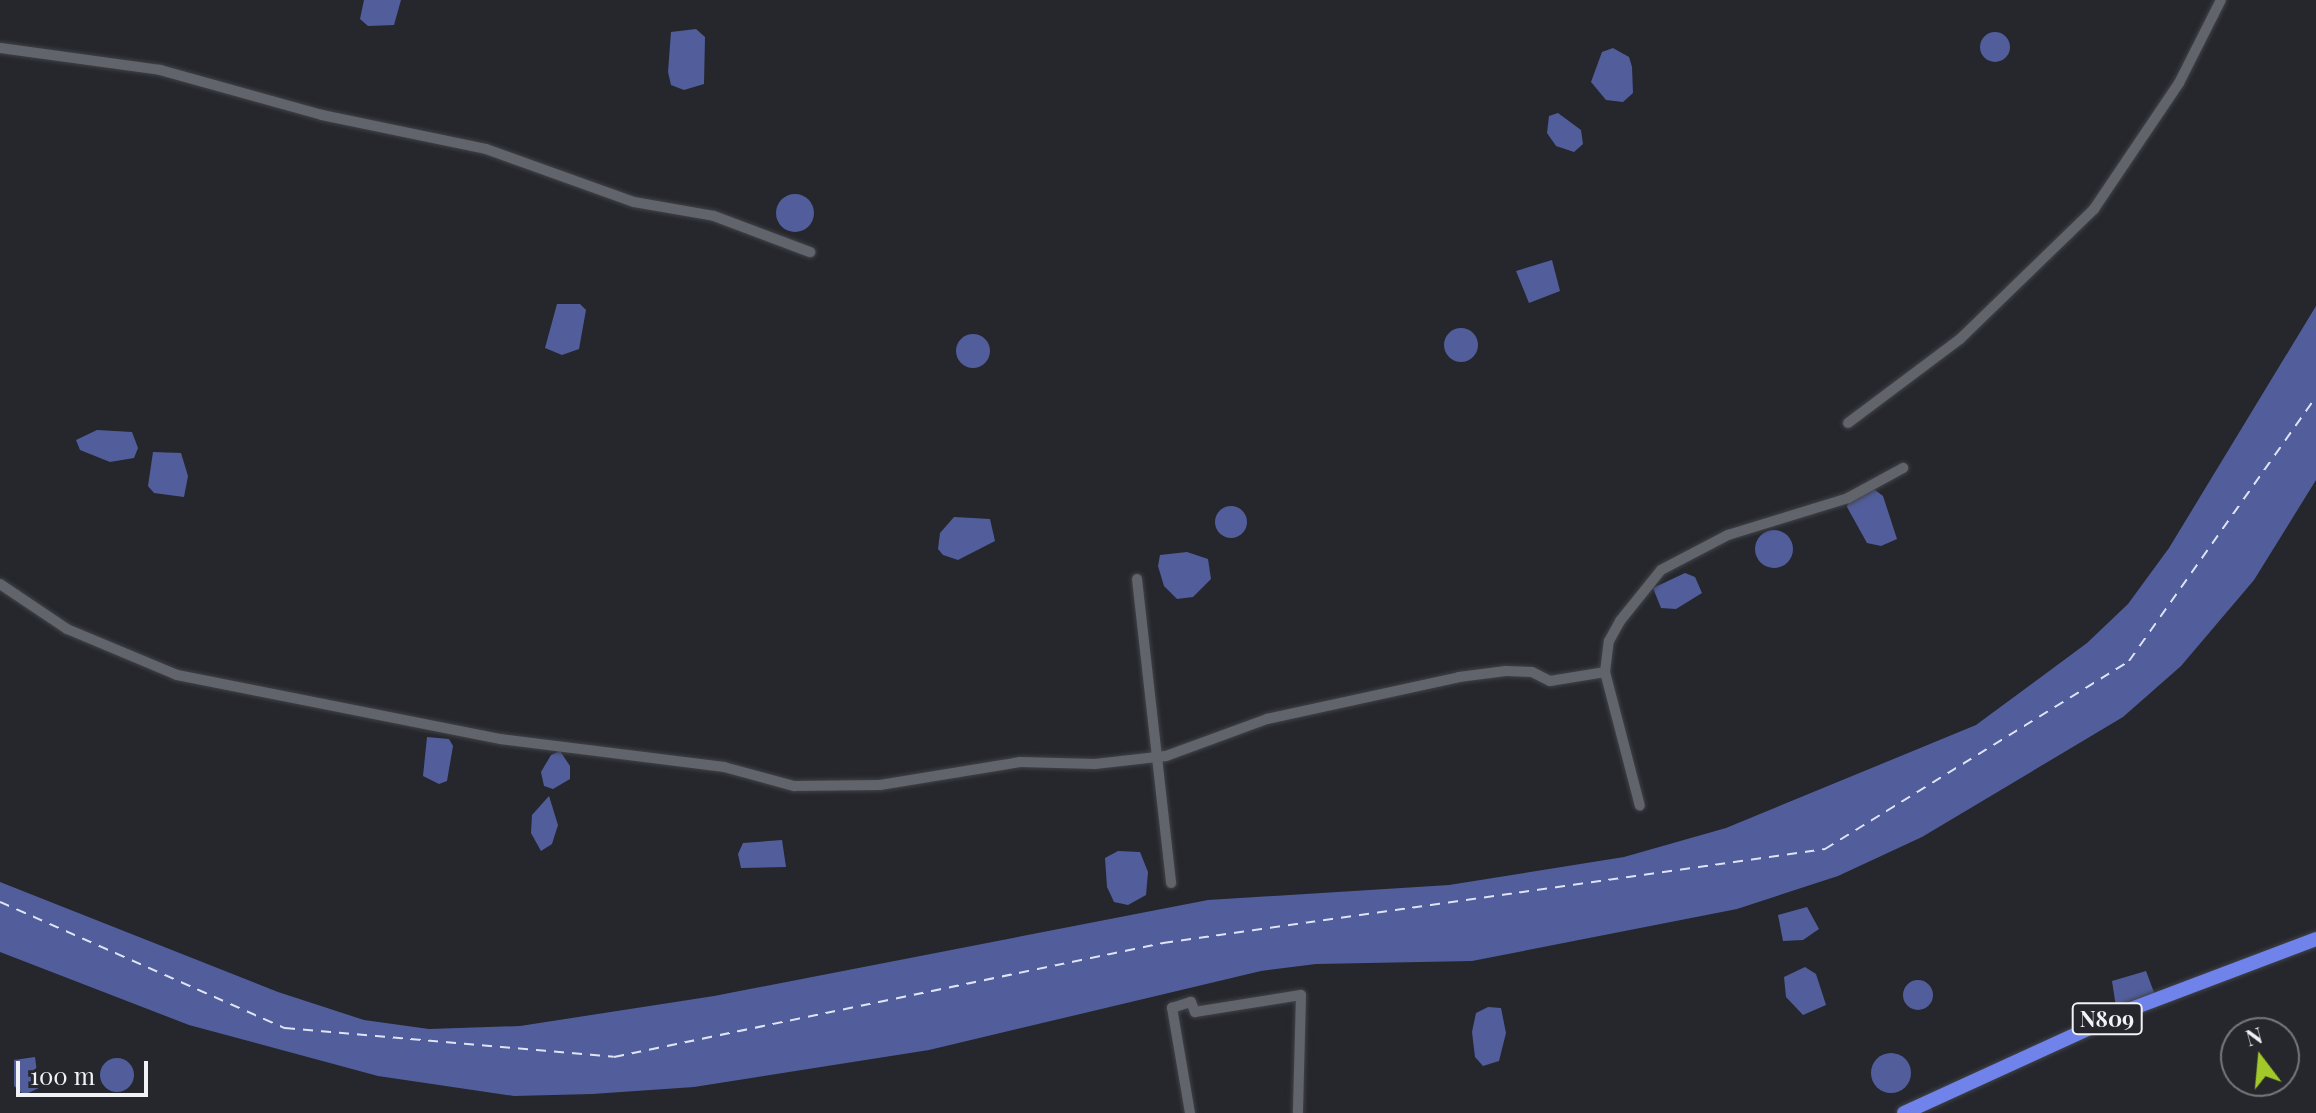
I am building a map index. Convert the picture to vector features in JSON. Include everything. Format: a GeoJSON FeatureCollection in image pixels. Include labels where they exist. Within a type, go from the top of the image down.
{"type":"FeatureCollection","features":[{"type":"Feature","properties":{"kind":"highway","name":"N809"},"geometry":{"type":"LineString","coordinates":[[1904,1113],[2131,1009],[2316,939]]}},
{"type":"Feature","properties":{"kind":"street"},"geometry":{"type":"LineString","coordinates":[[1848,423],[1960,339],[2094,209],[2179,83],[2221,0]]}},
{"type":"Feature","properties":{"kind":"street"},"geometry":{"type":"LineString","coordinates":[[0,48],[160,70],[322,115],[486,149],[634,202],[714,216],[810,252]]}},
{"type":"Feature","properties":{"kind":"street"},"geometry":{"type":"LineString","coordinates":[[1640,806],[1605,672],[1609,641],[1620,621],[1661,570],[1728,535],[1838,502],[1903,468]]}},
{"type":"Feature","properties":{"kind":"street"},"geometry":{"type":"LineString","coordinates":[[1137,579],[1171,883]]}},
{"type":"Feature","properties":{"kind":"street"},"geometry":{"type":"LineString","coordinates":[[0,584],[67,629],[177,675],[500,739],[724,767],[794,786],[880,785],[1020,762],[1095,764],[1182,753],[1228,729],[1459,677],[1524,671],[1550,681],[1605,672]]}},
{"type":"Feature","properties":{"kind":"street"},"geometry":{"type":"LineString","coordinates":[[1190,1113],[1172,1008],[1191,1002],[1195,1012],[1301,995],[1298,1113]]}},
{"type":"Feature","properties":{"kind":"water"},"geometry":{"type":"Polygon","coordinates":[[[364,0],[401,0],[394,25],[368,26],[360,19],[364,0]]]}},
{"type":"Feature","properties":{"kind":"water"},"geometry":{"type":"Polygon","coordinates":[[[696,29],[705,37],[704,84],[684,90],[671,85],[668,72],[671,32],[696,29]]]}},
{"type":"Feature","properties":{"kind":"water"},"geometry":{"type":"Polygon","coordinates":[[[1995,32],[2005,37],[2010,47],[2005,57],[1995,62],[1985,57],[1980,47],[1985,37],[1995,32]]]}},
{"type":"Feature","properties":{"kind":"water"},"geometry":{"type":"Polygon","coordinates":[[[1613,48],[1629,57],[1632,67],[1633,93],[1623,102],[1606,100],[1591,82],[1602,52],[1613,48]]]}},
{"type":"Feature","properties":{"kind":"water"},"geometry":{"type":"Polygon","coordinates":[[[1558,113],[1581,130],[1583,144],[1574,152],[1556,146],[1547,133],[1549,116],[1558,113]]]}},
{"type":"Feature","properties":{"kind":"water"},"geometry":{"type":"Polygon","coordinates":[[[795,194],[808,200],[814,213],[808,226],[795,232],[782,226],[776,213],[782,200],[795,194]]]}},
{"type":"Feature","properties":{"kind":"water"},"geometry":{"type":"Polygon","coordinates":[[[1552,260],[1560,291],[1529,303],[1516,271],[1552,260]]]}},
{"type":"Feature","properties":{"kind":"water"},"geometry":{"type":"Polygon","coordinates":[[[557,304],[580,304],[586,310],[579,349],[562,355],[545,348],[557,304]]]}},
{"type":"Feature","properties":{"kind":"water"},"geometry":{"type":"Polygon","coordinates":[[[2316,306],[2316,480],[2254,580],[2181,666],[2123,717],[1922,837],[1838,876],[1737,909],[1472,961],[1316,964],[1261,971],[929,1050],[694,1087],[514,1096],[378,1076],[189,1025],[0,952],[0,882],[278,992],[364,1020],[429,1029],[520,1026],[714,996],[1208,900],[1449,885],[1624,857],[1726,828],[1976,725],[2087,643],[2128,604],[2169,548],[2316,306]]]}},
{"type":"Feature","properties":{"kind":"water"},"geometry":{"type":"Polygon","coordinates":[[[1461,328],[1473,333],[1478,345],[1473,357],[1461,362],[1449,357],[1444,345],[1449,333],[1461,328]]]}},
{"type":"Feature","properties":{"kind":"water"},"geometry":{"type":"Polygon","coordinates":[[[973,334],[985,339],[990,351],[985,363],[973,368],[961,363],[956,351],[961,339],[973,334]]]}},
{"type":"Feature","properties":{"kind":"water"},"geometry":{"type":"Polygon","coordinates":[[[97,430],[132,432],[138,448],[134,458],[110,462],[80,450],[76,440],[97,430]]]}},
{"type":"Feature","properties":{"kind":"water"},"geometry":{"type":"Polygon","coordinates":[[[153,452],[181,453],[188,476],[184,497],[154,493],[148,486],[153,452]]]}},
{"type":"Feature","properties":{"kind":"water"},"geometry":{"type":"Polygon","coordinates":[[[1871,487],[1883,496],[1897,539],[1881,546],[1867,543],[1847,507],[1849,499],[1871,487]]]}},
{"type":"Feature","properties":{"kind":"water"},"geometry":{"type":"Polygon","coordinates":[[[1231,506],[1242,511],[1247,522],[1242,533],[1231,538],[1220,533],[1215,522],[1220,511],[1231,506]]]}},
{"type":"Feature","properties":{"kind":"water"},"geometry":{"type":"Polygon","coordinates":[[[954,517],[990,519],[995,541],[958,560],[943,555],[938,549],[940,533],[954,517]]]}},
{"type":"Feature","properties":{"kind":"water"},"geometry":{"type":"Polygon","coordinates":[[[1774,530],[1787,536],[1793,549],[1787,562],[1774,568],[1761,562],[1755,549],[1761,536],[1774,530]]]}},
{"type":"Feature","properties":{"kind":"water"},"geometry":{"type":"Polygon","coordinates":[[[1187,552],[1208,559],[1211,579],[1193,597],[1177,599],[1164,586],[1158,566],[1160,555],[1187,552]]]}},
{"type":"Feature","properties":{"kind":"water"},"geometry":{"type":"Polygon","coordinates":[[[1685,573],[1695,577],[1702,593],[1676,609],[1661,608],[1653,588],[1685,573]]]}},
{"type":"Feature","properties":{"kind":"water"},"geometry":{"type":"Polygon","coordinates":[[[427,737],[449,739],[453,746],[447,781],[439,784],[423,776],[427,737]]]}},
{"type":"Feature","properties":{"kind":"water"},"geometry":{"type":"Polygon","coordinates":[[[560,751],[570,766],[570,779],[553,789],[544,786],[541,772],[551,755],[560,751]]]}},
{"type":"Feature","properties":{"kind":"water"},"geometry":{"type":"Polygon","coordinates":[[[549,796],[558,825],[552,844],[541,851],[531,833],[532,815],[549,796]]]}},
{"type":"Feature","properties":{"kind":"water"},"geometry":{"type":"Polygon","coordinates":[[[782,840],[786,867],[741,868],[738,854],[743,843],[782,840]]]}},
{"type":"Feature","properties":{"kind":"water"},"geometry":{"type":"Polygon","coordinates":[[[1118,851],[1140,852],[1148,872],[1146,895],[1128,905],[1114,902],[1107,887],[1105,858],[1118,851]]]}},
{"type":"Feature","properties":{"kind":"water"},"geometry":{"type":"Polygon","coordinates":[[[1807,907],[1819,929],[1803,940],[1783,941],[1778,915],[1807,907]]]}},
{"type":"Feature","properties":{"kind":"water"},"geometry":{"type":"Polygon","coordinates":[[[1805,967],[1816,974],[1826,1005],[1803,1015],[1786,997],[1784,977],[1805,967]]]}},
{"type":"Feature","properties":{"kind":"water"},"geometry":{"type":"Polygon","coordinates":[[[2146,971],[2155,995],[2116,1007],[2112,981],[2146,971]]]}},
{"type":"Feature","properties":{"kind":"water"},"geometry":{"type":"Polygon","coordinates":[[[1918,980],[1929,984],[1933,995],[1929,1006],[1918,1010],[1907,1006],[1903,995],[1907,984],[1918,980]]]}},
{"type":"Feature","properties":{"kind":"water"},"geometry":{"type":"Polygon","coordinates":[[[1488,1007],[1501,1008],[1506,1033],[1499,1061],[1483,1066],[1475,1057],[1472,1032],[1476,1013],[1488,1007]]]}},
{"type":"Feature","properties":{"kind":"water"},"geometry":{"type":"Polygon","coordinates":[[[1891,1053],[1905,1059],[1911,1073],[1905,1087],[1891,1093],[1877,1087],[1871,1073],[1877,1059],[1891,1053]]]}},
{"type":"Feature","properties":{"kind":"water"},"geometry":{"type":"Polygon","coordinates":[[[35,1057],[39,1088],[24,1095],[14,1086],[14,1060],[35,1057]]]}},
{"type":"Feature","properties":{"kind":"water"},"geometry":{"type":"Polygon","coordinates":[[[117,1058],[129,1063],[134,1075],[129,1087],[117,1092],[105,1087],[100,1075],[105,1063],[117,1058]]]}},
{"type":"Feature","properties":{"kind":"ferry route"},"geometry":{"type":"LineString","coordinates":[[0,902],[285,1028],[614,1057],[1163,943],[1825,849],[2129,661],[2316,397]]}}]}
